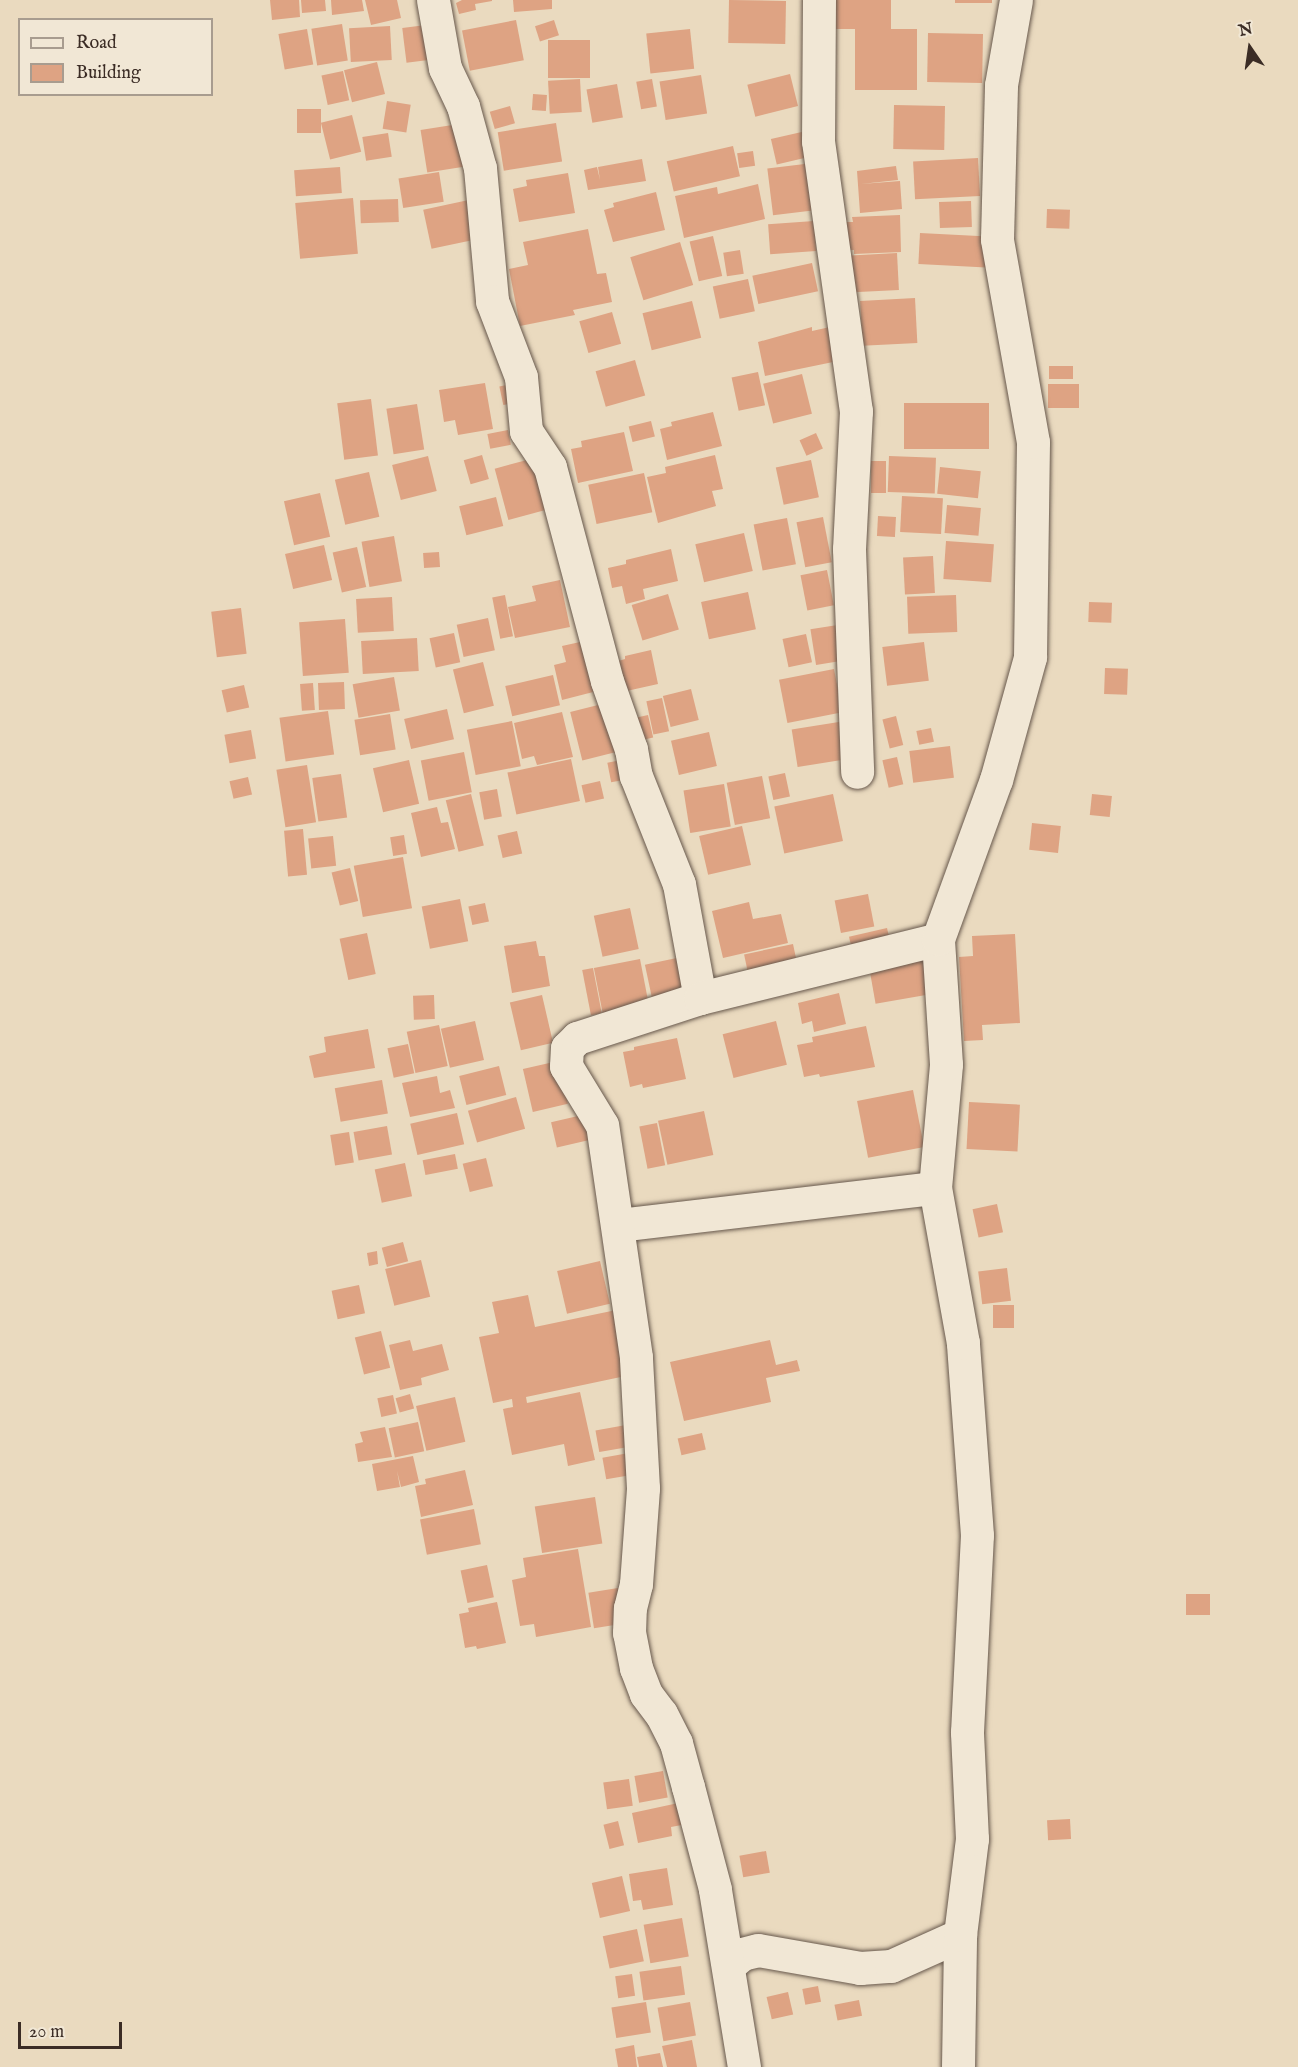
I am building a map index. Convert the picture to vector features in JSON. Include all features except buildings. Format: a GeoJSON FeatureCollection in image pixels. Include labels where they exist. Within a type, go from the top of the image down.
{"type":"FeatureCollection","features":[{"type":"Feature","properties":{"kind":"street"},"geometry":{"type":"LineString","coordinates":[[433,0],[445,68],[463,106],[480,168],[492,301],[521,377],[526,430],[550,467],[607,681],[631,749],[636,776],[679,884],[700,998]]}},
{"type":"Feature","properties":{"kind":"street"},"geometry":{"type":"LineString","coordinates":[[819,0],[818,141],[856,411],[849,549],[857,772]]}},
{"type":"Feature","properties":{"kind":"street"},"geometry":{"type":"LineString","coordinates":[[958,2067],[960,1935],[972,1839],[967,1732],[977,1535],[963,1343],[935,1188],[946,1064],[938,939],[996,780],[1030,657],[1033,442],[997,240],[1001,85],[1016,0]]}},
{"type":"Feature","properties":{"kind":"street"},"geometry":{"type":"LineString","coordinates":[[744,2067],[715,1889],[676,1743],[661,1714],[646,1694],[636,1668],[629,1633],[630,1608],[636,1584],[642,1458],[636,1357],[602,1125],[566,1066],[567,1048],[577,1038],[700,998],[938,939]]}},
{"type":"Feature","properties":{"kind":"street"},"geometry":{"type":"LineString","coordinates":[[618,1225],[935,1188]]}},
{"type":"Feature","properties":{"kind":"street"},"geometry":{"type":"LineString","coordinates":[[729,1965],[742,1954],[758,1950],[860,1968],[891,1966],[960,1935]]}}]}
